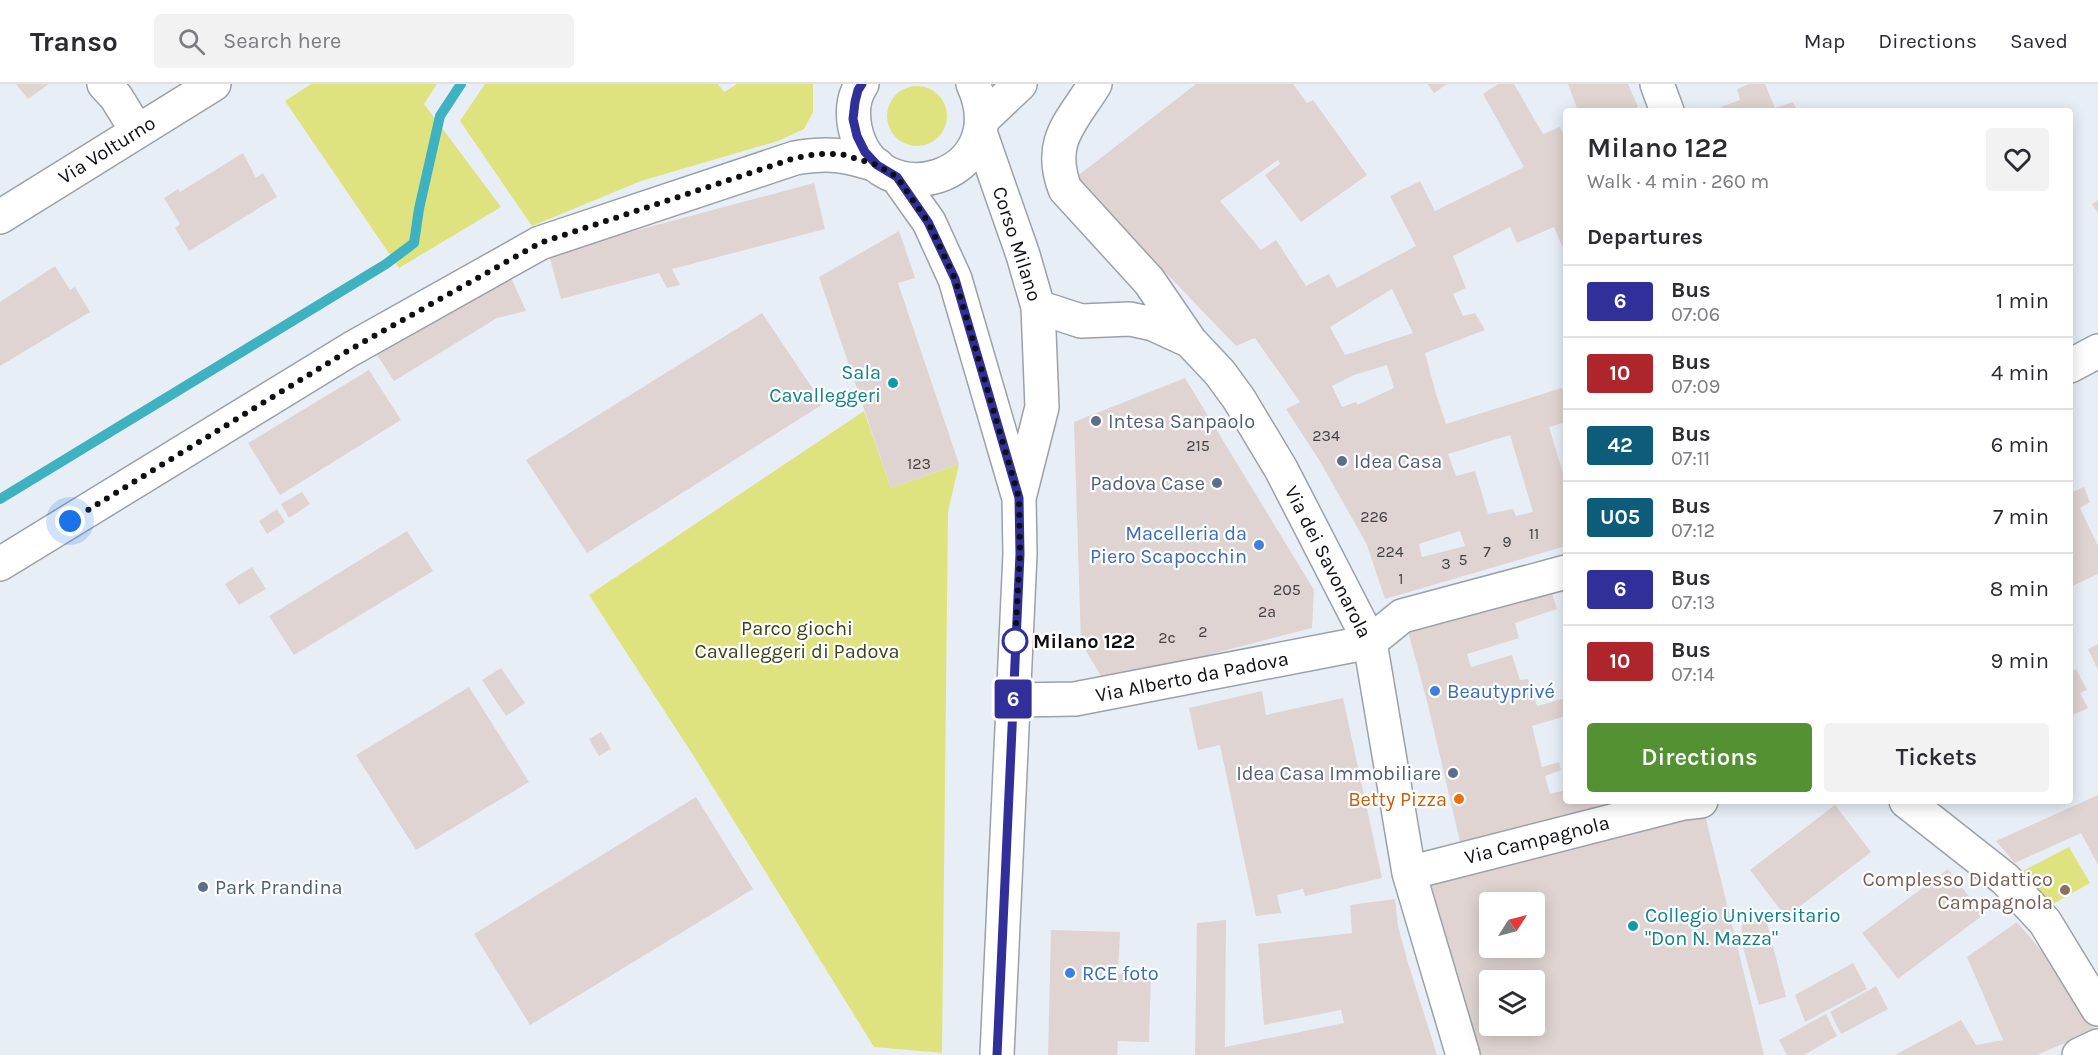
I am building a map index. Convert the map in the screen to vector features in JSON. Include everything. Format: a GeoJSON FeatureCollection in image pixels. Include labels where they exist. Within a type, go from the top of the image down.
{"type":"FeatureCollection","features":[{"type":"Feature","properties":{"kind":"street"},"geometry":{"type":"LineString","coordinates":[[104,84],[137,131]]}},
{"type":"Feature","properties":{"kind":"street","name":"Via Volturno"},"geometry":{"type":"LineString","coordinates":[[0,217],[214,84]]}},
{"type":"Feature","properties":{"kind":"street","name":"Corso Milano"},"geometry":{"type":"LineString","coordinates":[[973,84],[981,100],[981,126],[1038,307],[1042,407],[1019,498],[1020,554],[997,1055]]}},
{"type":"Feature","properties":{"kind":"street"},"geometry":{"type":"LineString","coordinates":[[0,564],[351,349],[540,243],[795,158],[817,154],[841,154],[910,180],[934,178],[958,166],[968,156],[981,126],[1020,84]]}},
{"type":"Feature","properties":{"kind":"street","name":"Via dei Savonarola"},"geometry":{"type":"LineString","coordinates":[[1095,84],[1063,136],[1058,149],[1059,175],[1065,189],[1149,280],[1190,341],[1220,373],[1239,399],[1281,469],[1370,642],[1409,873],[1463,1055]]}},
{"type":"Feature","properties":{"kind":"street"},"geometry":{"type":"LineString","coordinates":[[1657,84],[1666,108]]}},
{"type":"Feature","properties":{"kind":"street","name":"Corso Milano"},"geometry":{"type":"LineString","coordinates":[[859,86],[853,119],[857,136],[865,152],[887,171],[928,222],[955,279],[1019,498]]}},
{"type":"Feature","properties":{"kind":"street","name":"Via dei Savonarola"},"geometry":{"type":"LineString","coordinates":[[1038,307],[1081,321],[1130,319],[1153,324],[1190,341]]}},
{"type":"Feature","properties":{"kind":"street"},"geometry":{"type":"LineString","coordinates":[[2073,364],[2098,351]]}},
{"type":"Feature","properties":{"kind":"street"},"geometry":{"type":"LineString","coordinates":[[1370,642],[1402,616],[1563,573]]}},
{"type":"Feature","properties":{"kind":"street","name":"Via Alberto da Padova"},"geometry":{"type":"LineString","coordinates":[[1012,700],[1075,699],[1370,642]]}},
{"type":"Feature","properties":{"kind":"street","name":"Via Campagnola"},"geometry":{"type":"LineString","coordinates":[[1409,873],[1679,804]]}},
{"type":"Feature","properties":{"kind":"street"},"geometry":{"type":"LineString","coordinates":[[1910,804],[2005,879],[2045,922],[2098,1009]]}},
{"type":"Feature","properties":{"kind":"street"},"geometry":{"type":"LineString","coordinates":[[2079,1055],[2098,1046]]}},
{"type":"Feature","properties":{"kind":"green space"},"geometry":{"type":"Polygon","coordinates":[[[311,84],[437,84],[424,104],[501,207],[399,268],[285,101],[311,84]]]}},
{"type":"Feature","properties":{"kind":"green space"},"geometry":{"type":"Polygon","coordinates":[[[485,84],[718,84],[724,92],[737,84],[813,84],[813,112],[804,129],[778,141],[641,181],[532,226],[460,121],[485,84]]]}},
{"type":"Feature","properties":{"kind":"green space"},"geometry":{"type":"Polygon","coordinates":[[[911,86],[923,86],[939,94],[945,104],[947,116],[945,128],[939,138],[923,146],[911,146],[895,138],[887,122],[887,110],[895,94],[911,86]]]}},
{"type":"Feature","properties":{"kind":"green space","name":"Parco giochi Cavalleggeri di Padova"},"geometry":{"type":"Polygon","coordinates":[[[864,411],[891,488],[959,464],[948,512],[942,1053],[874,1047],[693,755],[589,595],[864,411]]]}},
{"type":"Feature","properties":{"kind":"green space"},"geometry":{"type":"Polygon","coordinates":[[[2069,847],[2090,883],[2046,908],[2019,873],[2069,847]]]}},
{"type":"Feature","properties":{"kind":"building"},"geometry":{"type":"Polygon","coordinates":[[[16,84],[49,84],[28,99],[16,84]]]}},
{"type":"Feature","properties":{"kind":"building"},"geometry":{"type":"Polygon","coordinates":[[[1196,84],[1293,84],[1307,103],[1313,100],[1367,175],[1301,222],[1265,175],[1280,164],[1278,160],[1220,201],[1261,250],[1276,240],[1306,286],[1329,274],[1337,288],[1416,246],[1390,196],[1420,181],[1435,211],[1524,167],[1483,94],[1498,84],[1514,84],[1543,134],[1560,127],[1563,134],[1563,248],[1554,227],[1517,243],[1510,227],[1453,256],[1466,288],[1453,294],[1463,316],[1475,313],[1485,330],[1425,353],[1446,424],[1562,388],[1563,423],[1549,427],[1563,473],[1563,547],[1385,599],[1367,545],[1321,463],[1286,409],[1300,402],[1255,338],[1236,346],[1075,178],[1196,84]],[[1392,289],[1330,327],[1345,355],[1413,333],[1392,289]],[[1387,365],[1354,375],[1332,386],[1342,407],[1356,402],[1357,405],[1394,388],[1387,365]],[[1510,435],[1448,454],[1456,476],[1475,471],[1488,514],[1513,509],[1516,516],[1533,512],[1510,435]],[[1460,531],[1419,544],[1422,557],[1465,546],[1460,531]]]}},
{"type":"Feature","properties":{"kind":"building"},"geometry":{"type":"Polygon","coordinates":[[[1428,84],[1447,84],[1434,93],[1428,84]]]}},
{"type":"Feature","properties":{"kind":"building"},"geometry":{"type":"Polygon","coordinates":[[[1568,84],[1628,84],[1638,107],[1636,108],[1577,108],[1568,84]]]}},
{"type":"Feature","properties":{"kind":"building"},"geometry":{"type":"Polygon","coordinates":[[[1749,84],[1765,84],[1775,108],[1721,108],[1740,100],[1737,89],[1749,84]]]}},
{"type":"Feature","properties":{"kind":"building"},"geometry":{"type":"Polygon","coordinates":[[[1793,102],[1796,108],[1775,108],[1793,102]]]}},
{"type":"Feature","properties":{"kind":"building"},"geometry":{"type":"Polygon","coordinates":[[[243,153],[256,178],[263,173],[277,197],[189,251],[175,228],[180,224],[164,198],[178,189],[180,192],[243,153]]]}},
{"type":"Feature","properties":{"kind":"building"},"geometry":{"type":"Polygon","coordinates":[[[814,183],[825,229],[672,269],[680,285],[667,288],[659,273],[561,299],[549,255],[552,253],[814,183]]]}},
{"type":"Feature","properties":{"kind":"building"},"geometry":{"type":"Polygon","coordinates":[[[2098,200],[2098,213],[2092,204],[2098,200]]]}},
{"type":"Feature","properties":{"kind":"building","name":"Sala Cavalleggeri"},"geometry":{"type":"Polygon","coordinates":[[[899,231],[915,278],[898,283],[959,464],[891,488],[819,277],[899,231]]]}},
{"type":"Feature","properties":{"kind":"building"},"geometry":{"type":"Polygon","coordinates":[[[55,266],[70,290],[75,287],[90,312],[0,366],[0,302],[55,266]]]}},
{"type":"Feature","properties":{"kind":"building"},"geometry":{"type":"Polygon","coordinates":[[[510,275],[526,311],[497,318],[394,381],[377,355],[510,275]]]}},
{"type":"Feature","properties":{"kind":"building"},"geometry":{"type":"Polygon","coordinates":[[[762,313],[823,404],[587,553],[526,460],[762,313]]]}},
{"type":"Feature","properties":{"kind":"building"},"geometry":{"type":"Polygon","coordinates":[[[369,370],[401,420],[280,495],[248,443],[369,370]]]}},
{"type":"Feature","properties":{"kind":"building"},"geometry":{"type":"Polygon","coordinates":[[[1185,378],[1314,590],[1312,628],[1122,677],[1121,672],[1103,679],[1081,643],[1074,422],[1185,378]]]}},
{"type":"Feature","properties":{"kind":"building"},"geometry":{"type":"Polygon","coordinates":[[[2084,487],[2090,502],[2080,508],[2098,546],[2098,574],[2073,586],[2073,492],[2084,487]]]}},
{"type":"Feature","properties":{"kind":"building"},"geometry":{"type":"Polygon","coordinates":[[[302,492],[310,504],[289,518],[281,504],[302,492]]]}},
{"type":"Feature","properties":{"kind":"building"},"geometry":{"type":"Polygon","coordinates":[[[277,509],[285,522],[267,534],[259,521],[277,509]]]}},
{"type":"Feature","properties":{"kind":"building"},"geometry":{"type":"Polygon","coordinates":[[[407,531],[433,571],[294,655],[269,616],[407,531]]]}},
{"type":"Feature","properties":{"kind":"building"},"geometry":{"type":"Polygon","coordinates":[[[252,567],[266,589],[239,605],[225,584],[252,567]]]}},
{"type":"Feature","properties":{"kind":"building"},"geometry":{"type":"Polygon","coordinates":[[[1550,587],[1557,609],[1515,623],[1519,638],[1467,654],[1471,667],[1512,655],[1520,680],[1528,679],[1537,706],[1563,699],[1563,717],[1532,726],[1542,767],[1559,762],[1561,770],[1545,776],[1550,794],[1563,791],[1563,804],[1633,804],[1462,850],[1428,705],[1407,628],[1550,587]]]}},
{"type":"Feature","properties":{"kind":"building"},"geometry":{"type":"Polygon","coordinates":[[[2098,644],[2098,670],[2088,649],[2098,644]]]}},
{"type":"Feature","properties":{"kind":"building"},"geometry":{"type":"Polygon","coordinates":[[[501,668],[525,703],[506,716],[482,680],[501,668]]]}},
{"type":"Feature","properties":{"kind":"building"},"geometry":{"type":"Polygon","coordinates":[[[2076,669],[2087,690],[2080,693],[2088,708],[2073,715],[2073,670],[2076,669]]]}},
{"type":"Feature","properties":{"kind":"building"},"geometry":{"type":"Polygon","coordinates":[[[469,687],[529,782],[416,850],[356,755],[469,687]]]}},
{"type":"Feature","properties":{"kind":"building"},"geometry":{"type":"Polygon","coordinates":[[[1262,691],[1266,715],[1343,698],[1382,878],[1305,896],[1303,889],[1277,895],[1281,913],[1256,916],[1220,745],[1198,750],[1189,708],[1262,691]]]}},
{"type":"Feature","properties":{"kind":"building"},"geometry":{"type":"Polygon","coordinates":[[[601,732],[611,749],[599,756],[589,739],[601,732]]]}},
{"type":"Feature","properties":{"kind":"building"},"geometry":{"type":"Polygon","coordinates":[[[2098,795],[2098,865],[2081,833],[2015,863],[1996,841],[2098,795]]]}},
{"type":"Feature","properties":{"kind":"building"},"geometry":{"type":"Polygon","coordinates":[[[696,797],[753,889],[530,1025],[474,934],[696,797]]]}},
{"type":"Feature","properties":{"kind":"building"},"geometry":{"type":"Polygon","coordinates":[[[1835,805],[1871,852],[1786,917],[1750,870],[1835,805]]]}},
{"type":"Feature","properties":{"kind":"building","name":"Collegio Universitario \"Don N. Mazza\""},"geometry":{"type":"Polygon","coordinates":[[[1705,815],[1764,1055],[1466,1055],[1411,875],[1705,815]]]}},
{"type":"Feature","properties":{"kind":"building"},"geometry":{"type":"Polygon","coordinates":[[[1948,869],[1983,915],[1898,979],[1862,933],[1948,869]]]}},
{"type":"Feature","properties":{"kind":"building"},"geometry":{"type":"Polygon","coordinates":[[[1395,899],[1398,926],[1437,1055],[1195,1055],[1197,923],[1226,920],[1225,1047],[1344,1023],[1341,1010],[1264,1025],[1258,944],[1352,933],[1350,905],[1395,899]]]}},
{"type":"Feature","properties":{"kind":"building"},"geometry":{"type":"Polygon","coordinates":[[[1766,919],[1786,997],[1759,1005],[1741,940],[1742,922],[1766,919]]]}},
{"type":"Feature","properties":{"kind":"building"},"geometry":{"type":"Polygon","coordinates":[[[2017,922],[2062,975],[2095,1030],[2037,1055],[1895,1055],[1961,1020],[1976,1045],[2003,1040],[1967,957],[2017,922]]]}},
{"type":"Feature","properties":{"kind":"building"},"geometry":{"type":"Polygon","coordinates":[[[1051,930],[1120,932],[1118,974],[1151,975],[1149,1042],[1118,1041],[1117,1055],[1048,1055],[1051,930]]]}},
{"type":"Feature","properties":{"kind":"building"},"geometry":{"type":"Polygon","coordinates":[[[1853,963],[1867,989],[1805,1022],[1795,995],[1853,963]]]}},
{"type":"Feature","properties":{"kind":"building"},"geometry":{"type":"Polygon","coordinates":[[[1876,986],[1888,1009],[1841,1034],[1830,1012],[1876,986]]]}},
{"type":"Feature","properties":{"kind":"building"},"geometry":{"type":"Polygon","coordinates":[[[1826,1014],[1837,1036],[1804,1055],[1787,1055],[1779,1040],[1826,1014]]]}},
{"type":"Feature","properties":{"kind":"waterway"},"geometry":{"type":"LineString","coordinates":[[0,499],[386,264],[414,243],[419,209],[440,116],[461,84]]}},
{"type":"Feature","properties":{"kind":"bus line","name":"6"},"geometry":{"type":"LineString","coordinates":[[862,84],[858,90],[853,119],[857,136],[865,152],[877,165],[897,177],[928,222],[955,279],[1019,498],[1020,554],[997,1055]]}},
{"type":"Feature","properties":{"kind":"place","name":"Sala Cavalleggeri"},"geometry":{"type":"Point","coordinates":[893,383]}},
{"type":"Feature","properties":{"kind":"place","name":"Intesa Sanpaolo"},"geometry":{"type":"Point","coordinates":[1096,421]}},
{"type":"Feature","properties":{"kind":"place","name":"Idea Casa"},"geometry":{"type":"Point","coordinates":[1342,461]}},
{"type":"Feature","properties":{"kind":"place","name":"Padova Case"},"geometry":{"type":"Point","coordinates":[1217,483]}},
{"type":"Feature","properties":{"kind":"place","name":"Macelleria da Piero Scapocchin"},"geometry":{"type":"Point","coordinates":[1259,545]}},
{"type":"Feature","properties":{"kind":"place","name":"Milano 122"},"geometry":{"type":"Point","coordinates":[1015,641]}},
{"type":"Feature","properties":{"kind":"place","name":"Beautyprivé"},"geometry":{"type":"Point","coordinates":[1435,691]}},
{"type":"Feature","properties":{"kind":"place","name":"Idea Casa Immobiliare"},"geometry":{"type":"Point","coordinates":[1453,773]}},
{"type":"Feature","properties":{"kind":"place","name":"Betty Pizza"},"geometry":{"type":"Point","coordinates":[1459,799]}},
{"type":"Feature","properties":{"kind":"place","name":"Park Prandina"},"geometry":{"type":"Point","coordinates":[203,887]}},
{"type":"Feature","properties":{"kind":"place","name":"Complesso Didattico Campagnola"},"geometry":{"type":"Point","coordinates":[2065,890]}},
{"type":"Feature","properties":{"kind":"place","name":"Collegio Universitario \"Don N. Mazza\""},"geometry":{"type":"Point","coordinates":[1633,926]}},
{"type":"Feature","properties":{"kind":"place","name":"RCE foto"},"geometry":{"type":"Point","coordinates":[1070,973]}},
{"type":"Feature","properties":{"kind":"route"},"geometry":{"type":"LineString","coordinates":[[70,521],[351,349],[540,243],[795,158],[817,154],[841,154],[877,165],[897,177],[928,222],[955,279],[1019,498],[1020,554],[1015,641]]}}]}
